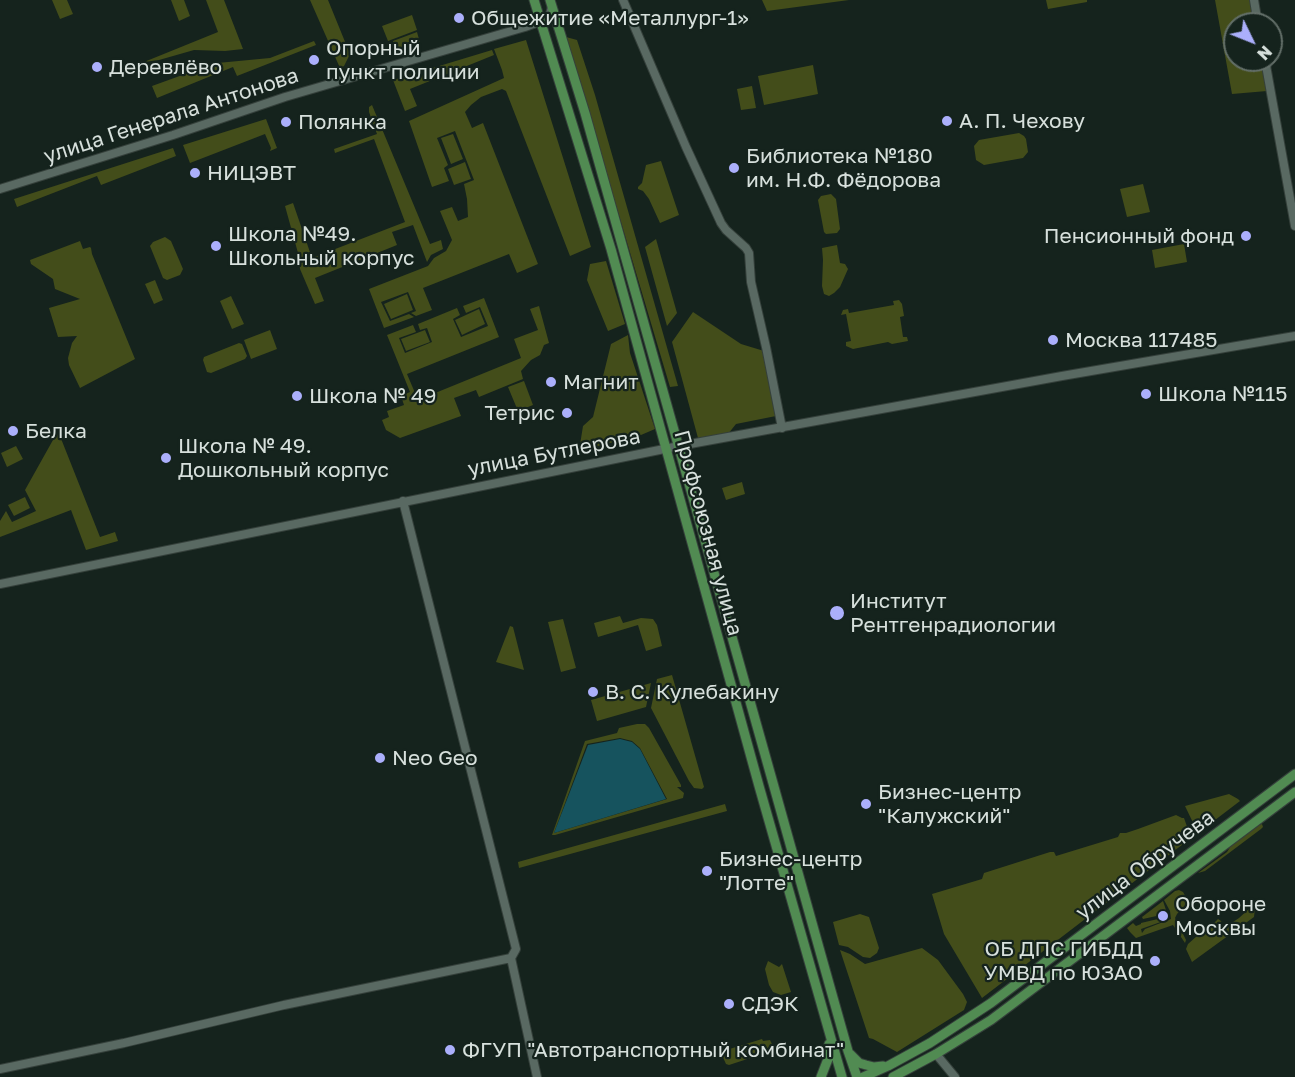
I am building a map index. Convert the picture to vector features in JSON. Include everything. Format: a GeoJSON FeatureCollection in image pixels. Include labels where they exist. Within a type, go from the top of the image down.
{"type":"FeatureCollection","features":[{"type":"Feature","properties":{"kind":"main road","name":"Профсоюзная улица"},"geometry":{"type":"LineString","coordinates":[[534,0],[609,240],[842,1077]]}},
{"type":"Feature","properties":{"kind":"main road","name":"Профсоюзная улица"},"geometry":{"type":"LineString","coordinates":[[551,3],[679,446],[848,1052],[857,1077]]}},
{"type":"Feature","properties":{"kind":"main road","name":"улица Обручева"},"geometry":{"type":"LineString","coordinates":[[864,1077],[930,1043],[991,1003],[1295,774]]}},
{"type":"Feature","properties":{"kind":"main road","name":"улица Обручева"},"geometry":{"type":"LineString","coordinates":[[893,1077],[991,1020],[1295,792]]}},
{"type":"Feature","properties":{"kind":"main road"},"geometry":{"type":"LineString","coordinates":[[820,1077],[828,1059],[829,1033]]}},
{"type":"Feature","properties":{"kind":"main road"},"geometry":{"type":"LineString","coordinates":[[848,1052],[853,1058],[866,1065],[888,1066]]}},
{"type":"Feature","properties":{"kind":"street"},"geometry":{"type":"LineString","coordinates":[[623,0],[721,223],[746,248],[748,253],[751,282],[782,428]]}},
{"type":"Feature","properties":{"kind":"street"},"geometry":{"type":"LineString","coordinates":[[541,22],[550,14],[551,3]]}},
{"type":"Feature","properties":{"kind":"street","name":"улица Генерала Антонова"},"geometry":{"type":"LineString","coordinates":[[0,189],[285,97],[541,22]]}},
{"type":"Feature","properties":{"kind":"street"},"geometry":{"type":"LineString","coordinates":[[553,64],[557,55],[563,54],[568,59]]}},
{"type":"Feature","properties":{"kind":"street"},"geometry":{"type":"LineString","coordinates":[[1267,72],[1295,226]]}},
{"type":"Feature","properties":{"kind":"street","name":"улица Бутлерова"},"geometry":{"type":"LineString","coordinates":[[0,584],[679,446],[1295,336]]}},
{"type":"Feature","properties":{"kind":"street"},"geometry":{"type":"LineString","coordinates":[[403,501],[516,949],[512,958],[537,1077]]}},
{"type":"Feature","properties":{"kind":"street"},"geometry":{"type":"LineString","coordinates":[[1254,805],[1263,807],[1262,816]]}},
{"type":"Feature","properties":{"kind":"street"},"geometry":{"type":"LineString","coordinates":[[0,1069],[124,1043],[284,1005],[512,958]]}},
{"type":"Feature","properties":{"kind":"street"},"geometry":{"type":"LineString","coordinates":[[936,1054],[955,1077]]}},
{"type":"Feature","properties":{"kind":"green space"},"geometry":{"type":"Polygon","coordinates":[[[52,0],[67,0],[73,14],[60,19],[52,0]]]}},
{"type":"Feature","properties":{"kind":"green space"},"geometry":{"type":"Polygon","coordinates":[[[171,0],[184,0],[190,16],[179,21],[171,0]]]}},
{"type":"Feature","properties":{"kind":"green space"},"geometry":{"type":"Polygon","coordinates":[[[206,0],[224,0],[243,49],[194,50],[144,62],[218,32],[206,0]]]}},
{"type":"Feature","properties":{"kind":"green space"},"geometry":{"type":"Polygon","coordinates":[[[310,0],[328,0],[350,54],[344,66],[340,68],[310,0]]]}},
{"type":"Feature","properties":{"kind":"green space"},"geometry":{"type":"Polygon","coordinates":[[[762,0],[849,0],[767,11],[762,0]]]}},
{"type":"Feature","properties":{"kind":"green space"},"geometry":{"type":"Polygon","coordinates":[[[1046,0],[1087,0],[1087,2],[1048,9],[1046,0]]]}},
{"type":"Feature","properties":{"kind":"green space"},"geometry":{"type":"Polygon","coordinates":[[[1215,0],[1250,0],[1252,12],[1223,12],[1223,44],[1215,0]]]}},
{"type":"Feature","properties":{"kind":"green space"},"geometry":{"type":"Polygon","coordinates":[[[412,15],[417,30],[388,41],[382,26],[412,15]]]}},
{"type":"Feature","properties":{"kind":"green space"},"geometry":{"type":"Polygon","coordinates":[[[417,32],[420,43],[396,51],[393,41],[417,32]]]}},
{"type":"Feature","properties":{"kind":"green space"},"geometry":{"type":"Polygon","coordinates":[[[566,37],[577,40],[595,95],[678,386],[670,387],[566,37]]]}},
{"type":"Feature","properties":{"kind":"green space"},"geometry":{"type":"Polygon","coordinates":[[[526,40],[591,247],[570,256],[506,91],[502,89],[481,97],[465,112],[472,128],[483,123],[538,264],[517,273],[509,254],[423,288],[432,310],[416,316],[411,313],[416,311],[408,292],[381,302],[390,321],[409,314],[414,317],[384,328],[369,289],[428,266],[434,258],[446,251],[452,240],[440,211],[452,207],[458,221],[468,217],[464,184],[474,180],[455,131],[437,138],[448,165],[444,168],[449,181],[432,187],[409,121],[504,78],[494,49],[526,40]]]}},
{"type":"Feature","properties":{"kind":"green space"},"geometry":{"type":"Polygon","coordinates":[[[314,41],[316,45],[237,76],[233,67],[157,98],[152,86],[207,64],[270,58],[314,41]]]}},
{"type":"Feature","properties":{"kind":"green space"},"geometry":{"type":"Polygon","coordinates":[[[492,50],[494,55],[410,89],[417,106],[405,111],[393,80],[492,50]]]}},
{"type":"Feature","properties":{"kind":"green space"},"geometry":{"type":"Polygon","coordinates":[[[813,65],[818,94],[764,105],[758,76],[813,65]]]}},
{"type":"Feature","properties":{"kind":"green space"},"geometry":{"type":"Polygon","coordinates":[[[1228,72],[1263,72],[1267,91],[1232,94],[1228,72]]]}},
{"type":"Feature","properties":{"kind":"green space"},"geometry":{"type":"Polygon","coordinates":[[[752,86],[756,108],[741,110],[737,89],[752,86]]]}},
{"type":"Feature","properties":{"kind":"green space"},"geometry":{"type":"Polygon","coordinates":[[[372,105],[430,244],[441,240],[443,249],[431,255],[427,262],[413,225],[392,232],[397,245],[315,278],[324,301],[315,304],[300,269],[285,206],[293,203],[312,258],[405,222],[374,139],[335,153],[334,149],[377,134],[369,112],[369,107],[372,105]]]}},
{"type":"Feature","properties":{"kind":"green space"},"geometry":{"type":"Polygon","coordinates":[[[266,119],[277,148],[270,151],[271,148],[265,134],[190,163],[183,145],[266,119]]]}},
{"type":"Feature","properties":{"kind":"green space"},"geometry":{"type":"Polygon","coordinates":[[[1019,133],[1026,139],[1028,152],[1023,158],[984,165],[976,160],[974,146],[979,140],[1019,133]]]}},
{"type":"Feature","properties":{"kind":"green space"},"geometry":{"type":"Polygon","coordinates":[[[453,134],[463,159],[451,164],[441,138],[453,134]]]}},
{"type":"Feature","properties":{"kind":"green space"},"geometry":{"type":"Polygon","coordinates":[[[173,148],[176,156],[101,185],[97,176],[17,207],[14,199],[173,148]]]}},
{"type":"Feature","properties":{"kind":"green space"},"geometry":{"type":"Polygon","coordinates":[[[661,161],[679,215],[660,223],[649,199],[638,187],[642,183],[646,165],[661,161]]]}},
{"type":"Feature","properties":{"kind":"green space"},"geometry":{"type":"Polygon","coordinates":[[[465,162],[471,179],[454,185],[448,169],[465,162]]]}},
{"type":"Feature","properties":{"kind":"green space"},"geometry":{"type":"Polygon","coordinates":[[[1143,184],[1150,212],[1127,217],[1120,189],[1143,184]]]}},
{"type":"Feature","properties":{"kind":"green space"},"geometry":{"type":"Polygon","coordinates":[[[831,194],[836,199],[840,229],[837,233],[826,234],[818,200],[821,196],[831,194]]]}},
{"type":"Feature","properties":{"kind":"green space"},"geometry":{"type":"Polygon","coordinates":[[[165,237],[171,241],[183,269],[180,275],[167,280],[163,278],[150,246],[153,242],[165,237]]]}},
{"type":"Feature","properties":{"kind":"green space"},"geometry":{"type":"Polygon","coordinates":[[[656,239],[677,313],[667,326],[645,247],[656,239]]]}},
{"type":"Feature","properties":{"kind":"green space"},"geometry":{"type":"Polygon","coordinates":[[[80,241],[83,249],[91,248],[135,359],[80,388],[68,358],[72,343],[77,336],[58,337],[49,308],[80,299],[55,289],[53,279],[31,264],[30,260],[80,241]]]}},
{"type":"Feature","properties":{"kind":"green space"},"geometry":{"type":"Polygon","coordinates":[[[1184,244],[1187,262],[1155,268],[1152,250],[1184,244]]]}},
{"type":"Feature","properties":{"kind":"green space"},"geometry":{"type":"Polygon","coordinates":[[[837,245],[840,263],[845,264],[848,269],[840,287],[829,296],[824,294],[822,286],[822,248],[837,245]]]}},
{"type":"Feature","properties":{"kind":"green space"},"geometry":{"type":"Polygon","coordinates":[[[606,261],[625,324],[608,331],[587,280],[590,264],[606,261]]]}},
{"type":"Feature","properties":{"kind":"green space"},"geometry":{"type":"Polygon","coordinates":[[[155,280],[163,300],[154,304],[145,284],[155,280]]]}},
{"type":"Feature","properties":{"kind":"green space"},"geometry":{"type":"Polygon","coordinates":[[[407,294],[413,310],[391,319],[384,304],[407,294]]]}},
{"type":"Feature","properties":{"kind":"green space"},"geometry":{"type":"Polygon","coordinates":[[[231,296],[244,324],[232,329],[220,301],[231,296]]]}},
{"type":"Feature","properties":{"kind":"green space"},"geometry":{"type":"Polygon","coordinates":[[[484,298],[499,337],[407,374],[418,400],[521,358],[514,339],[538,330],[530,309],[539,306],[549,343],[544,345],[540,355],[531,360],[521,371],[523,379],[479,397],[476,390],[454,398],[461,416],[400,438],[386,430],[382,420],[389,417],[387,411],[404,405],[401,396],[410,392],[387,335],[413,325],[416,332],[399,338],[405,353],[432,342],[427,328],[420,330],[418,324],[457,308],[460,315],[453,319],[461,337],[488,326],[480,307],[466,313],[463,306],[484,298]]]}},
{"type":"Feature","properties":{"kind":"green space"},"geometry":{"type":"Polygon","coordinates":[[[899,300],[904,316],[900,317],[903,337],[907,337],[908,341],[892,344],[888,342],[853,349],[846,346],[846,342],[851,341],[846,314],[841,315],[843,310],[848,309],[849,313],[894,305],[893,301],[899,300]]]}},
{"type":"Feature","properties":{"kind":"green space"},"geometry":{"type":"Polygon","coordinates":[[[479,309],[485,324],[462,335],[455,320],[479,309]]]}},
{"type":"Feature","properties":{"kind":"green space"},"geometry":{"type":"Polygon","coordinates":[[[693,312],[741,344],[764,351],[776,416],[736,424],[728,434],[698,438],[672,342],[693,312]]]}},
{"type":"Feature","properties":{"kind":"green space"},"geometry":{"type":"Polygon","coordinates":[[[270,330],[277,349],[251,359],[244,340],[270,330]]]}},
{"type":"Feature","properties":{"kind":"green space"},"geometry":{"type":"Polygon","coordinates":[[[425,330],[430,342],[406,351],[401,339],[425,330]]]}},
{"type":"Feature","properties":{"kind":"green space"},"geometry":{"type":"Polygon","coordinates":[[[628,335],[630,353],[655,429],[641,435],[579,451],[583,426],[593,417],[611,344],[628,335]]]}},
{"type":"Feature","properties":{"kind":"green space"},"geometry":{"type":"Polygon","coordinates":[[[239,343],[242,344],[247,356],[245,359],[211,373],[207,372],[204,357],[239,343]]]}},
{"type":"Feature","properties":{"kind":"green space"},"geometry":{"type":"Polygon","coordinates":[[[524,381],[533,405],[518,411],[508,387],[524,381]]]}},
{"type":"Feature","properties":{"kind":"green space"},"geometry":{"type":"Polygon","coordinates":[[[58,431],[100,537],[115,532],[118,541],[86,550],[71,510],[0,537],[0,521],[6,511],[12,522],[36,511],[25,490],[58,431]]]}},
{"type":"Feature","properties":{"kind":"green space"},"geometry":{"type":"Polygon","coordinates":[[[16,446],[23,459],[7,467],[1,453],[16,446]]]}},
{"type":"Feature","properties":{"kind":"green space"},"geometry":{"type":"Polygon","coordinates":[[[742,482],[745,494],[726,500],[722,488],[742,482]]]}},
{"type":"Feature","properties":{"kind":"green space"},"geometry":{"type":"Polygon","coordinates":[[[25,497],[30,508],[14,516],[8,505],[25,497]]]}},
{"type":"Feature","properties":{"kind":"green space"},"geometry":{"type":"Polygon","coordinates":[[[620,616],[623,623],[641,618],[653,619],[657,625],[662,646],[646,651],[638,625],[598,637],[594,623],[620,616]]]}},
{"type":"Feature","properties":{"kind":"green space"},"geometry":{"type":"Polygon","coordinates":[[[563,619],[576,668],[561,672],[548,622],[563,619]]]}},
{"type":"Feature","properties":{"kind":"green space"},"geometry":{"type":"Polygon","coordinates":[[[510,626],[513,627],[524,670],[496,662],[510,626]]]}},
{"type":"Feature","properties":{"kind":"green space"},"geometry":{"type":"Polygon","coordinates":[[[672,675],[704,787],[702,789],[694,788],[689,781],[651,708],[657,679],[672,675]]]}},
{"type":"Feature","properties":{"kind":"green space"},"geometry":{"type":"Polygon","coordinates":[[[651,683],[646,707],[597,721],[591,700],[651,683]]]}},
{"type":"Feature","properties":{"kind":"green space"},"geometry":{"type":"Polygon","coordinates":[[[645,724],[649,728],[681,785],[677,787],[684,793],[683,798],[552,835],[585,741],[617,733],[619,728],[645,724]],[[620,738],[587,744],[554,833],[667,799],[640,748],[632,741],[620,738]]]}},
{"type":"Feature","properties":{"kind":"green space"},"geometry":{"type":"Polygon","coordinates":[[[1229,794],[1240,801],[1198,833],[1185,806],[1229,794]]]}},
{"type":"Feature","properties":{"kind":"green space"},"geometry":{"type":"Polygon","coordinates":[[[725,804],[727,811],[519,868],[518,862],[725,804]]]}},
{"type":"Feature","properties":{"kind":"green space"},"geometry":{"type":"Polygon","coordinates":[[[1176,815],[1184,818],[1191,838],[982,998],[944,934],[932,894],[982,879],[984,873],[1050,852],[1054,852],[1056,856],[1118,837],[1120,833],[1126,833],[1176,815]]]}},
{"type":"Feature","properties":{"kind":"green space"},"geometry":{"type":"Polygon","coordinates":[[[1262,824],[1261,829],[1205,871],[1198,873],[1227,852],[1232,844],[1262,824]]]}},
{"type":"Feature","properties":{"kind":"green space"},"geometry":{"type":"Polygon","coordinates":[[[1179,890],[1187,899],[1186,904],[1175,918],[1186,940],[1185,943],[1173,925],[1136,938],[1130,932],[1127,928],[1133,923],[1136,926],[1162,918],[1161,915],[1143,919],[1142,917],[1163,901],[1169,919],[1141,929],[1142,933],[1145,929],[1171,919],[1170,911],[1164,900],[1179,890]]]}},
{"type":"Feature","properties":{"kind":"green space"},"geometry":{"type":"Polygon","coordinates":[[[1252,906],[1255,908],[1254,917],[1192,962],[1186,949],[1188,944],[1218,919],[1223,926],[1227,926],[1252,906]]]}},
{"type":"Feature","properties":{"kind":"green space"},"geometry":{"type":"Polygon","coordinates":[[[860,914],[869,917],[879,948],[877,953],[870,958],[839,945],[833,922],[860,914]]]}},
{"type":"Feature","properties":{"kind":"green space"},"geometry":{"type":"Polygon","coordinates":[[[922,948],[938,960],[967,1002],[964,1010],[897,1052],[869,1038],[840,950],[865,964],[922,948]]]}},
{"type":"Feature","properties":{"kind":"green space"},"geometry":{"type":"Polygon","coordinates":[[[768,961],[779,967],[782,964],[791,992],[781,995],[773,992],[765,969],[768,961]]]}},
{"type":"Feature","properties":{"kind":"green space"},"geometry":{"type":"Polygon","coordinates":[[[762,1039],[763,1041],[770,1040],[775,1050],[726,1064],[721,1053],[723,1051],[762,1039]]]}},
{"type":"Feature","properties":{"kind":"water"},"geometry":{"type":"Polygon","coordinates":[[[620,739],[632,742],[640,749],[666,799],[554,833],[588,745],[620,739]]]}},
{"type":"Feature","properties":{"kind":"place","name":"Общежитие «Металлург-1»"},"geometry":{"type":"Point","coordinates":[459,18]}},
{"type":"Feature","properties":{"kind":"place","name":"Опорный пункт полиции"},"geometry":{"type":"Point","coordinates":[314,60]}},
{"type":"Feature","properties":{"kind":"place","name":"Деревлёво"},"geometry":{"type":"Point","coordinates":[97,67]}},
{"type":"Feature","properties":{"kind":"place","name":"А. П. Чехову"},"geometry":{"type":"Point","coordinates":[947,121]}},
{"type":"Feature","properties":{"kind":"place","name":"Полянка"},"geometry":{"type":"Point","coordinates":[286,122]}},
{"type":"Feature","properties":{"kind":"place","name":"Библиотека №180 им. Н.Ф. Фёдорова"},"geometry":{"type":"Point","coordinates":[734,168]}},
{"type":"Feature","properties":{"kind":"place","name":"НИЦЭВТ"},"geometry":{"type":"Point","coordinates":[195,173]}},
{"type":"Feature","properties":{"kind":"place","name":"Пенсионный фонд"},"geometry":{"type":"Point","coordinates":[1246,236]}},
{"type":"Feature","properties":{"kind":"place","name":"Школа №49. Школьный корпус"},"geometry":{"type":"Point","coordinates":[216,246]}},
{"type":"Feature","properties":{"kind":"place","name":"Москва 117485"},"geometry":{"type":"Point","coordinates":[1053,340]}},
{"type":"Feature","properties":{"kind":"place","name":"Магнит"},"geometry":{"type":"Point","coordinates":[551,382]}},
{"type":"Feature","properties":{"kind":"place","name":"Школа №115"},"geometry":{"type":"Point","coordinates":[1146,394]}},
{"type":"Feature","properties":{"kind":"place","name":"Школа № 49"},"geometry":{"type":"Point","coordinates":[297,396]}},
{"type":"Feature","properties":{"kind":"place","name":"Тетрис"},"geometry":{"type":"Point","coordinates":[567,413]}},
{"type":"Feature","properties":{"kind":"place","name":"Белка"},"geometry":{"type":"Point","coordinates":[13,431]}},
{"type":"Feature","properties":{"kind":"place","name":"Школа № 49. Дошкольный корпус"},"geometry":{"type":"Point","coordinates":[166,458]}},
{"type":"Feature","properties":{"kind":"place","name":"Институт Рентгенрадиологии"},"geometry":{"type":"Point","coordinates":[837,613]}},
{"type":"Feature","properties":{"kind":"place","name":"В. С. Кулебакину"},"geometry":{"type":"Point","coordinates":[593,692]}},
{"type":"Feature","properties":{"kind":"place","name":"Neo Geo"},"geometry":{"type":"Point","coordinates":[380,758]}},
{"type":"Feature","properties":{"kind":"place","name":"Бизнес-центр \"Калужский\""},"geometry":{"type":"Point","coordinates":[866,804]}},
{"type":"Feature","properties":{"kind":"place","name":"Бизнес-центр \"Лотте\""},"geometry":{"type":"Point","coordinates":[707,871]}},
{"type":"Feature","properties":{"kind":"place","name":"Обороне Москвы"},"geometry":{"type":"Point","coordinates":[1163,916]}},
{"type":"Feature","properties":{"kind":"place","name":"ОБ ДПС ГИБДД УМВД по ЮЗАО"},"geometry":{"type":"Point","coordinates":[1155,961]}},
{"type":"Feature","properties":{"kind":"place","name":"СДЭК"},"geometry":{"type":"Point","coordinates":[729,1004]}},
{"type":"Feature","properties":{"kind":"place","name":"ФГУП \"Автотранспортный комбинат\""},"geometry":{"type":"Point","coordinates":[450,1050]}}]}
